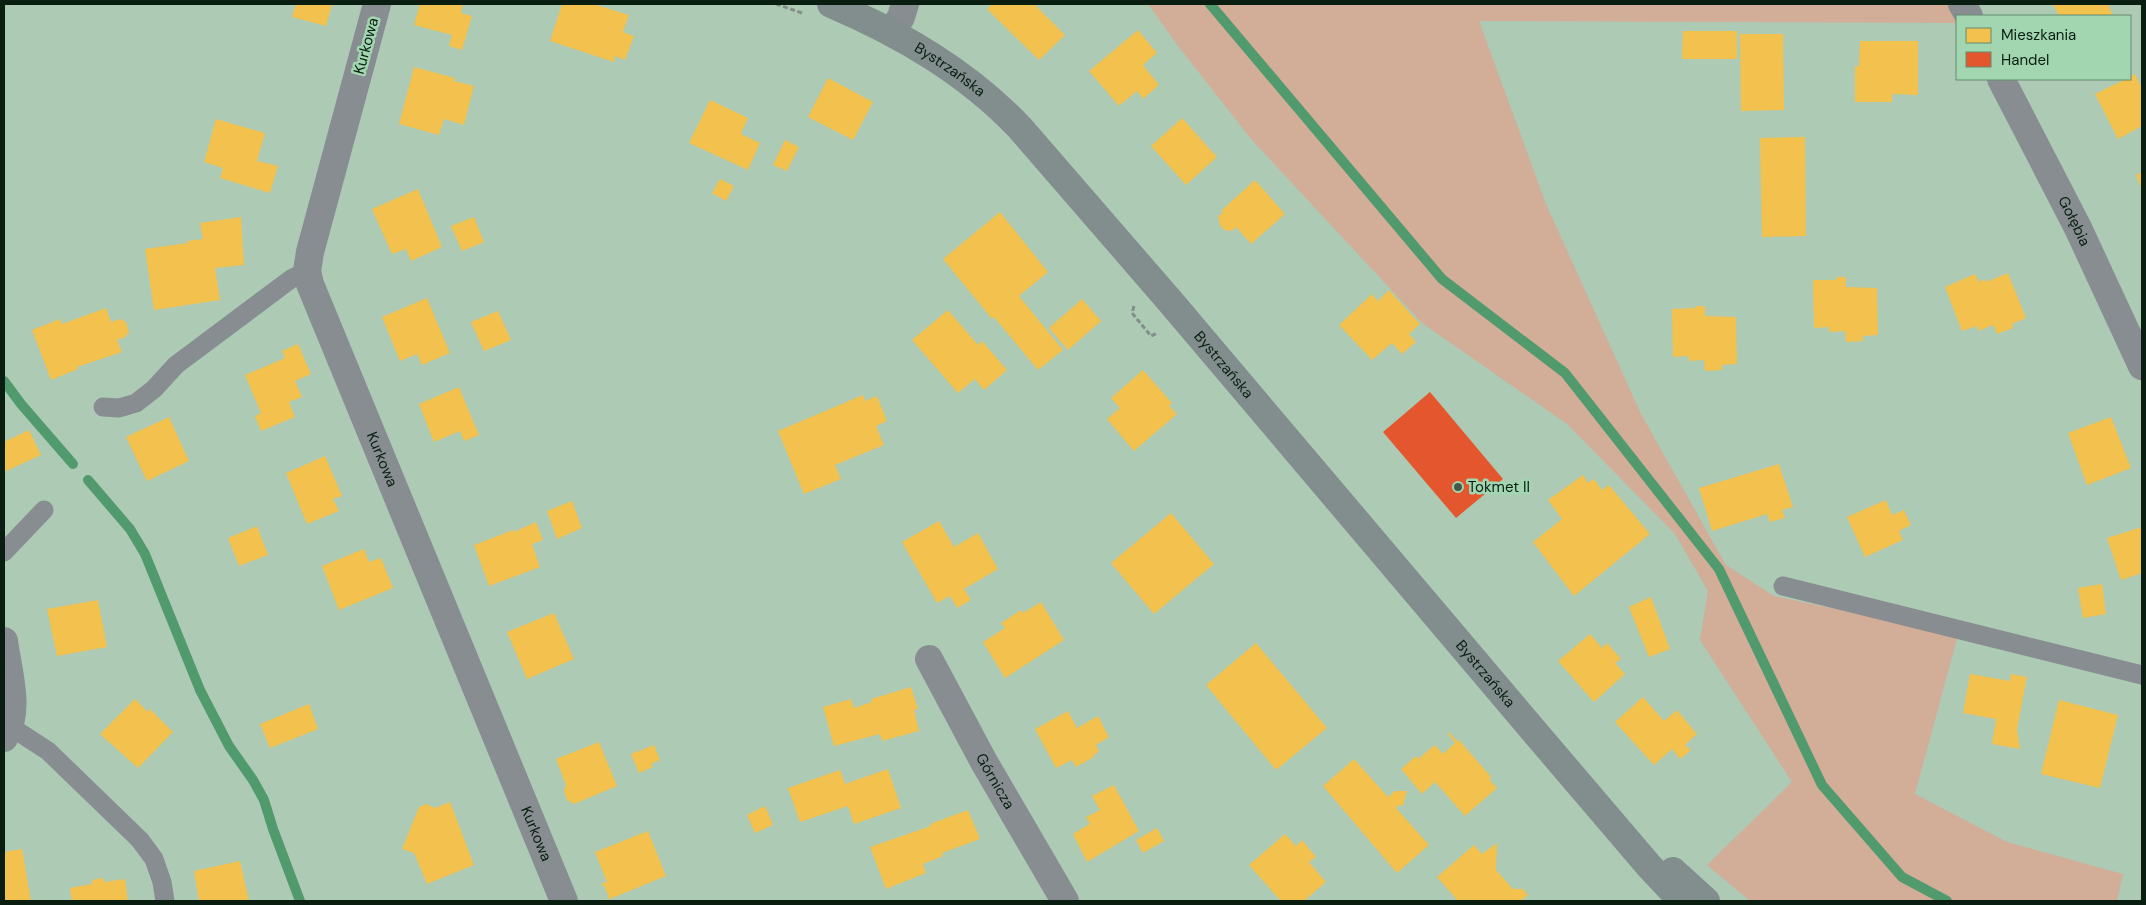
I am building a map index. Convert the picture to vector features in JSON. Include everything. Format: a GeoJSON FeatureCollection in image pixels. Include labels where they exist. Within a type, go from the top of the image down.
{"type":"FeatureCollection","features":[{"type":"Feature","properties":{"kind":"main road","name":"Bystrzańska"},"geometry":{"type":"LineString","coordinates":[[831,4],[892,32],[943,62],[999,105],[1575,777],[1649,866],[1682,901]]}},
{"type":"Feature","properties":{"kind":"main road","name":"Bystrzańska"},"geometry":{"type":"LineString","coordinates":[[1575,777],[1706,901]]}},
{"type":"Feature","properties":{"kind":"street","name":"Kurkowa"},"geometry":{"type":"LineString","coordinates":[[377,4],[310,252],[307,271],[313,293],[564,901]]}},
{"type":"Feature","properties":{"kind":"street"},"geometry":{"type":"LineString","coordinates":[[892,32],[901,17],[905,4]]}},
{"type":"Feature","properties":{"kind":"street"},"geometry":{"type":"LineString","coordinates":[[1962,4],[1968,15]]}},
{"type":"Feature","properties":{"kind":"street","name":"Gołębia"},"geometry":{"type":"LineString","coordinates":[[2003,80],[2078,228],[2142,366]]}},
{"type":"Feature","properties":{"kind":"street"},"geometry":{"type":"LineString","coordinates":[[4,641],[13,704],[7,732]]}},
{"type":"Feature","properties":{"kind":"street","name":"Górnicza"},"geometry":{"type":"LineString","coordinates":[[928,659],[984,762],[1065,901]]}},
{"type":"Feature","properties":{"kind":"lane"},"geometry":{"type":"LineString","coordinates":[[103,407],[119,408],[136,403],[154,389],[176,365],[291,279],[307,271]]}},
{"type":"Feature","properties":{"kind":"lane"},"geometry":{"type":"LineString","coordinates":[[4,552],[44,510]]}},
{"type":"Feature","properties":{"kind":"lane"},"geometry":{"type":"LineString","coordinates":[[1783,586],[2142,674]]}},
{"type":"Feature","properties":{"kind":"lane"},"geometry":{"type":"LineString","coordinates":[[7,732],[48,751],[140,840],[154,859],[162,882],[165,901]]}},
{"type":"Feature","properties":{"kind":"shaded area"},"geometry":{"type":"Polygon","coordinates":[[[1148,4],[1953,4],[1956,23],[1479,21],[1546,204],[1641,414],[1726,565],[1774,596],[1958,635],[1915,794],[2007,842],[2123,874],[2117,901],[1750,901],[1707,865],[1792,782],[1700,640],[1708,591],[1675,534],[1567,424],[1422,323],[1252,140],[1178,46],[1148,4]]]}},
{"type":"Feature","properties":{"kind":"building: Mieszkania"},"geometry":{"type":"Polygon","coordinates":[[[296,4],[332,4],[326,26],[292,17],[296,4]]]}},
{"type":"Feature","properties":{"kind":"building: Mieszkania"},"geometry":{"type":"Polygon","coordinates":[[[420,4],[463,4],[461,13],[472,16],[462,50],[449,46],[452,35],[414,25],[420,4]]]}},
{"type":"Feature","properties":{"kind":"building: Mieszkania"},"geometry":{"type":"Polygon","coordinates":[[[562,4],[593,4],[629,15],[623,32],[634,36],[625,60],[615,56],[614,62],[550,41],[562,4]]]}},
{"type":"Feature","properties":{"kind":"building: Mieszkania"},"geometry":{"type":"Polygon","coordinates":[[[992,4],[1034,4],[1065,35],[1039,60],[987,9],[992,4]]]}},
{"type":"Feature","properties":{"kind":"building: Mieszkania"},"geometry":{"type":"Polygon","coordinates":[[[2053,4],[2108,4],[2113,15],[2058,15],[2053,4]]]}},
{"type":"Feature","properties":{"kind":"building: Mieszkania"},"geometry":{"type":"Polygon","coordinates":[[[1138,30],[1157,53],[1143,65],[1159,85],[1143,99],[1137,91],[1119,106],[1089,71],[1138,30]]]}},
{"type":"Feature","properties":{"kind":"building: Mieszkania"},"geometry":{"type":"Polygon","coordinates":[[[1683,31],[1737,31],[1737,59],[1682,59],[1683,31]]]}},
{"type":"Feature","properties":{"kind":"building: Mieszkania"},"geometry":{"type":"Polygon","coordinates":[[[1740,34],[1783,34],[1784,110],[1741,111],[1740,34]]]}},
{"type":"Feature","properties":{"kind":"building: Mieszkania"},"geometry":{"type":"Polygon","coordinates":[[[1860,41],[1918,41],[1918,95],[1892,94],[1892,102],[1855,102],[1855,66],[1859,66],[1860,41]]]}},
{"type":"Feature","properties":{"kind":"building: Mieszkania"},"geometry":{"type":"Polygon","coordinates":[[[414,67],[455,78],[454,81],[474,86],[464,125],[444,119],[439,135],[399,124],[414,67]]]}},
{"type":"Feature","properties":{"kind":"building: Mieszkania"},"geometry":{"type":"Polygon","coordinates":[[[2135,74],[2142,88],[2142,126],[2118,139],[2095,94],[2124,80],[2131,80],[2131,76],[2135,74]]]}},
{"type":"Feature","properties":{"kind":"building: Mieszkania"},"geometry":{"type":"Polygon","coordinates":[[[828,78],[873,102],[853,140],[808,117],[828,78]]]}},
{"type":"Feature","properties":{"kind":"building: Mieszkania"},"geometry":{"type":"Polygon","coordinates":[[[710,100],[748,118],[741,134],[760,143],[748,170],[689,143],[710,100]]]}},
{"type":"Feature","properties":{"kind":"building: Mieszkania"},"geometry":{"type":"Polygon","coordinates":[[[1182,118],[1217,157],[1186,185],[1151,146],[1182,118]]]}},
{"type":"Feature","properties":{"kind":"building: Mieszkania"},"geometry":{"type":"Polygon","coordinates":[[[216,119],[265,133],[257,161],[278,166],[270,193],[220,178],[223,168],[204,162],[216,119]]]}},
{"type":"Feature","properties":{"kind":"building: Mieszkania"},"geometry":{"type":"Polygon","coordinates":[[[1805,137],[1806,236],[1762,237],[1760,138],[1805,137]]]}},
{"type":"Feature","properties":{"kind":"building: Mieszkania"},"geometry":{"type":"Polygon","coordinates":[[[785,140],[799,147],[787,171],[773,165],[785,140]]]}},
{"type":"Feature","properties":{"kind":"building: Mieszkania"},"geometry":{"type":"Polygon","coordinates":[[[2142,172],[2142,190],[2136,175],[2142,172]]]}},
{"type":"Feature","properties":{"kind":"building: Mieszkania"},"geometry":{"type":"Polygon","coordinates":[[[720,179],[734,186],[726,201],[712,193],[720,179]]]}},
{"type":"Feature","properties":{"kind":"building: Mieszkania"},"geometry":{"type":"Polygon","coordinates":[[[1255,180],[1285,214],[1251,244],[1236,227],[1232,231],[1224,230],[1220,225],[1218,216],[1255,180]]]}},
{"type":"Feature","properties":{"kind":"building: Mieszkania"},"geometry":{"type":"Polygon","coordinates":[[[418,189],[442,247],[411,261],[406,249],[392,254],[372,209],[418,189]]]}},
{"type":"Feature","properties":{"kind":"building: Mieszkania"},"geometry":{"type":"Polygon","coordinates":[[[1000,212],[1048,272],[1019,296],[1063,350],[1038,370],[994,317],[992,319],[943,259],[1000,212]]]}},
{"type":"Feature","properties":{"kind":"building: Mieszkania"},"geometry":{"type":"Polygon","coordinates":[[[241,217],[244,265],[215,268],[220,300],[154,310],[145,249],[203,239],[200,223],[241,217]]]}},
{"type":"Feature","properties":{"kind":"building: Mieszkania"},"geometry":{"type":"Polygon","coordinates":[[[474,217],[484,242],[462,251],[451,226],[474,217]]]}},
{"type":"Feature","properties":{"kind":"building: Mieszkania"},"geometry":{"type":"Polygon","coordinates":[[[2008,273],[2026,318],[2012,324],[2013,328],[1997,334],[1993,325],[1978,331],[1977,326],[1962,331],[1945,287],[1975,274],[1979,282],[1985,279],[1986,282],[2008,273]]]}},
{"type":"Feature","properties":{"kind":"building: Mieszkania"},"geometry":{"type":"Polygon","coordinates":[[[1836,277],[1846,277],[1846,287],[1877,288],[1878,335],[1863,336],[1863,341],[1846,342],[1845,331],[1829,332],[1829,327],[1814,328],[1813,280],[1836,280],[1836,277]]]}},
{"type":"Feature","properties":{"kind":"building: Mieszkania"},"geometry":{"type":"Polygon","coordinates":[[[1389,290],[1420,324],[1409,334],[1416,342],[1402,354],[1392,343],[1372,360],[1339,325],[1372,294],[1378,301],[1389,290]]]}},
{"type":"Feature","properties":{"kind":"building: Mieszkania"},"geometry":{"type":"Polygon","coordinates":[[[427,298],[450,353],[422,365],[417,354],[400,361],[382,317],[427,298]]]}},
{"type":"Feature","properties":{"kind":"building: Mieszkania"},"geometry":{"type":"Polygon","coordinates":[[[1082,299],[1101,321],[1068,350],[1049,328],[1082,299]]]}},
{"type":"Feature","properties":{"kind":"building: Mieszkania"},"geometry":{"type":"Polygon","coordinates":[[[1695,306],[1705,306],[1705,316],[1736,317],[1737,364],[1722,365],[1722,370],[1705,371],[1704,360],[1689,361],[1688,356],[1673,357],[1672,309],[1696,308],[1695,306]]]}},
{"type":"Feature","properties":{"kind":"building: Mieszkania"},"geometry":{"type":"Polygon","coordinates":[[[106,308],[111,322],[120,319],[126,322],[129,332],[125,337],[117,340],[122,352],[77,367],[78,369],[51,380],[32,330],[60,319],[62,324],[106,308]]]}},
{"type":"Feature","properties":{"kind":"building: Mieszkania"},"geometry":{"type":"Polygon","coordinates":[[[948,310],[978,345],[982,341],[1007,370],[984,390],[975,379],[958,393],[912,340],[948,310]]]}},
{"type":"Feature","properties":{"kind":"building: Mieszkania"},"geometry":{"type":"Polygon","coordinates":[[[498,311],[511,340],[484,351],[471,322],[498,311]]]}},
{"type":"Feature","properties":{"kind":"building: Mieszkania"},"geometry":{"type":"Polygon","coordinates":[[[298,344],[311,374],[295,381],[302,397],[289,402],[295,417],[261,431],[255,416],[261,413],[245,375],[285,358],[282,351],[298,344]]]}},
{"type":"Feature","properties":{"kind":"building: Mieszkania"},"geometry":{"type":"Polygon","coordinates":[[[1143,370],[1172,403],[1169,406],[1177,414],[1134,451],[1107,419],[1120,408],[1111,398],[1143,370]]]}},
{"type":"Feature","properties":{"kind":"building: Mieszkania"},"geometry":{"type":"Polygon","coordinates":[[[459,387],[479,435],[464,441],[460,431],[434,442],[419,404],[459,387]]]}},
{"type":"Feature","properties":{"kind":"building: Mieszkania"},"geometry":{"type":"Polygon","coordinates":[[[863,395],[865,401],[877,396],[887,421],[876,426],[884,445],[835,465],[841,479],[804,494],[778,431],[863,395]]]}},
{"type":"Feature","properties":{"kind":"building: Mieszkania"},"geometry":{"type":"Polygon","coordinates":[[[169,417],[189,461],[147,481],[126,437],[169,417]]]}},
{"type":"Feature","properties":{"kind":"building: Mieszkania"},"geometry":{"type":"Polygon","coordinates":[[[2111,417],[2131,468],[2087,485],[2068,433],[2111,417]]]}},
{"type":"Feature","properties":{"kind":"building: Mieszkania"},"geometry":{"type":"Polygon","coordinates":[[[29,430],[41,455],[4,472],[4,442],[29,430]]]}},
{"type":"Feature","properties":{"kind":"building: Mieszkania"},"geometry":{"type":"Polygon","coordinates":[[[325,456],[342,496],[333,499],[339,511],[307,524],[286,473],[325,456]]]}},
{"type":"Feature","properties":{"kind":"building: Mieszkania"},"geometry":{"type":"Polygon","coordinates":[[[1779,464],[1793,507],[1782,510],[1785,518],[1770,522],[1767,514],[1712,531],[1699,488],[1779,464]]]}},
{"type":"Feature","properties":{"kind":"building: Mieszkania"},"geometry":{"type":"Polygon","coordinates":[[[1583,475],[1588,483],[1594,479],[1602,490],[1609,485],[1650,534],[1574,596],[1533,542],[1562,519],[1548,500],[1583,475]]]}},
{"type":"Feature","properties":{"kind":"building: Mieszkania"},"geometry":{"type":"Polygon","coordinates":[[[1886,500],[1892,515],[1904,510],[1911,525],[1899,531],[1903,540],[1865,557],[1847,517],[1886,500]]]}},
{"type":"Feature","properties":{"kind":"building: Mieszkania"},"geometry":{"type":"Polygon","coordinates":[[[572,501],[582,528],[557,539],[547,511],[572,501]]]}},
{"type":"Feature","properties":{"kind":"building: Mieszkania"},"geometry":{"type":"Polygon","coordinates":[[[1171,513],[1214,564],[1154,614],[1111,563],[1171,513]]]}},
{"type":"Feature","properties":{"kind":"building: Mieszkania"},"geometry":{"type":"Polygon","coordinates":[[[939,521],[954,547],[978,533],[998,569],[964,589],[971,600],[957,608],[950,596],[937,603],[902,542],[939,521]]]}},
{"type":"Feature","properties":{"kind":"building: Mieszkania"},"geometry":{"type":"Polygon","coordinates":[[[536,522],[543,540],[532,544],[540,567],[489,586],[474,545],[513,530],[514,532],[536,522]]]}},
{"type":"Feature","properties":{"kind":"building: Mieszkania"},"geometry":{"type":"Polygon","coordinates":[[[257,526],[268,555],[239,566],[228,538],[257,526]]]}},
{"type":"Feature","properties":{"kind":"building: Mieszkania"},"geometry":{"type":"Polygon","coordinates":[[[2142,527],[2142,573],[2121,580],[2107,538],[2142,527]]]}},
{"type":"Feature","properties":{"kind":"building: Mieszkania"},"geometry":{"type":"Polygon","coordinates":[[[364,549],[369,562],[381,558],[393,588],[339,610],[322,566],[364,549]]]}},
{"type":"Feature","properties":{"kind":"building: Mieszkania"},"geometry":{"type":"Polygon","coordinates":[[[2102,584],[2106,614],[2083,618],[2078,588],[2102,584]]]}},
{"type":"Feature","properties":{"kind":"building: Mieszkania"},"geometry":{"type":"Polygon","coordinates":[[[1651,597],[1670,649],[1649,657],[1629,607],[1651,597]]]}},
{"type":"Feature","properties":{"kind":"building: Mieszkania"},"geometry":{"type":"Polygon","coordinates":[[[98,600],[107,647],[57,656],[47,609],[98,600]]]}},
{"type":"Feature","properties":{"kind":"building: Mieszkania"},"geometry":{"type":"Polygon","coordinates":[[[1041,602],[1064,640],[1005,678],[983,642],[1005,628],[1001,623],[1021,610],[1023,613],[1041,602]]]}},
{"type":"Feature","properties":{"kind":"building: Mieszkania"},"geometry":{"type":"Polygon","coordinates":[[[554,613],[574,659],[527,679],[507,632],[554,613]]]}},
{"type":"Feature","properties":{"kind":"building: Mieszkania"},"geometry":{"type":"Polygon","coordinates":[[[1590,634],[1602,648],[1607,643],[1621,659],[1615,663],[1625,674],[1594,702],[1558,661],[1590,634]]]}},
{"type":"Feature","properties":{"kind":"building: Mieszkania"},"geometry":{"type":"Polygon","coordinates":[[[1256,643],[1327,728],[1276,770],[1206,685],[1256,643]]]}},
{"type":"Feature","properties":{"kind":"building: Mieszkania"},"geometry":{"type":"Polygon","coordinates":[[[1970,674],[2010,681],[2011,674],[2027,677],[2017,729],[2020,749],[1992,744],[1996,719],[1963,713],[1970,674]]]}},
{"type":"Feature","properties":{"kind":"building: Mieszkania"},"geometry":{"type":"Polygon","coordinates":[[[911,687],[918,709],[914,710],[919,731],[882,741],[880,734],[834,746],[823,707],[851,699],[854,708],[872,702],[871,699],[911,687]]]}},
{"type":"Feature","properties":{"kind":"building: Mieszkania"},"geometry":{"type":"Polygon","coordinates":[[[1643,697],[1664,721],[1677,710],[1697,734],[1685,745],[1691,750],[1680,759],[1672,749],[1654,765],[1615,722],[1643,697]]]}},
{"type":"Feature","properties":{"kind":"building: Mieszkania"},"geometry":{"type":"Polygon","coordinates":[[[135,699],[148,712],[150,709],[173,732],[138,768],[100,734],[135,699]]]}},
{"type":"Feature","properties":{"kind":"building: Mieszkania"},"geometry":{"type":"Polygon","coordinates":[[[2059,700],[2118,715],[2100,788],[2041,774],[2059,700]]]}},
{"type":"Feature","properties":{"kind":"building: Mieszkania"},"geometry":{"type":"Polygon","coordinates":[[[309,704],[318,729],[270,748],[260,724],[309,704]]]}},
{"type":"Feature","properties":{"kind":"building: Mieszkania"},"geometry":{"type":"Polygon","coordinates":[[[1068,711],[1077,728],[1098,716],[1109,737],[1096,745],[1099,752],[1093,755],[1094,757],[1076,767],[1072,760],[1056,768],[1035,729],[1068,711]]]}},
{"type":"Feature","properties":{"kind":"building: Mieszkania"},"geometry":{"type":"Polygon","coordinates":[[[1449,732],[1457,741],[1459,740],[1491,777],[1489,779],[1497,788],[1465,816],[1435,782],[1422,794],[1401,769],[1416,756],[1418,759],[1435,745],[1443,754],[1455,743],[1448,734],[1449,732]]]}},
{"type":"Feature","properties":{"kind":"building: Mieszkania"},"geometry":{"type":"Polygon","coordinates":[[[599,742],[617,786],[574,804],[567,800],[564,791],[566,785],[556,759],[599,742]]]}},
{"type":"Feature","properties":{"kind":"building: Mieszkania"},"geometry":{"type":"Polygon","coordinates":[[[654,745],[660,760],[651,764],[653,767],[639,773],[631,754],[654,745]]]}},
{"type":"Feature","properties":{"kind":"building: Mieszkania"},"geometry":{"type":"Polygon","coordinates":[[[1354,759],[1388,797],[1395,791],[1407,791],[1403,806],[1399,805],[1396,808],[1429,845],[1397,873],[1323,786],[1354,759]]]}},
{"type":"Feature","properties":{"kind":"building: Mieszkania"},"geometry":{"type":"Polygon","coordinates":[[[888,769],[901,808],[854,824],[848,806],[800,822],[788,788],[840,770],[845,784],[888,769]]]}},
{"type":"Feature","properties":{"kind":"building: Mieszkania"},"geometry":{"type":"Polygon","coordinates":[[[1114,785],[1139,831],[1087,862],[1073,834],[1090,824],[1086,817],[1100,810],[1092,796],[1114,785]]]}},
{"type":"Feature","properties":{"kind":"building: Mieszkania"},"geometry":{"type":"Polygon","coordinates":[[[450,802],[474,865],[427,884],[414,853],[402,849],[419,807],[427,804],[435,808],[450,802]]]}},
{"type":"Feature","properties":{"kind":"building: Mieszkania"},"geometry":{"type":"Polygon","coordinates":[[[765,806],[773,825],[755,833],[747,815],[765,806]]]}},
{"type":"Feature","properties":{"kind":"building: Mieszkania"},"geometry":{"type":"Polygon","coordinates":[[[968,810],[980,839],[942,853],[943,856],[923,864],[926,873],[886,889],[870,847],[931,826],[930,824],[968,810]]]}},
{"type":"Feature","properties":{"kind":"building: Mieszkania"},"geometry":{"type":"Polygon","coordinates":[[[1157,828],[1164,841],[1143,853],[1136,840],[1157,828]]]}},
{"type":"Feature","properties":{"kind":"building: Mieszkania"},"geometry":{"type":"Polygon","coordinates":[[[648,831],[666,876],[605,901],[609,898],[604,885],[602,886],[601,884],[607,882],[595,852],[648,831]]]}},
{"type":"Feature","properties":{"kind":"building: Mieszkania"},"geometry":{"type":"Polygon","coordinates":[[[1285,834],[1296,846],[1302,840],[1316,857],[1309,862],[1326,882],[1304,901],[1281,901],[1249,865],[1285,834]]]}},
{"type":"Feature","properties":{"kind":"building: Mieszkania"},"geometry":{"type":"Polygon","coordinates":[[[1497,843],[1496,870],[1513,889],[1523,889],[1528,895],[1522,900],[1524,901],[1458,901],[1437,877],[1474,845],[1482,854],[1497,843]]]}},
{"type":"Feature","properties":{"kind":"building: Mieszkania"},"geometry":{"type":"Polygon","coordinates":[[[22,849],[31,901],[4,901],[4,852],[22,849]]]}},
{"type":"Feature","properties":{"kind":"building: Mieszkania"},"geometry":{"type":"Polygon","coordinates":[[[240,861],[249,901],[199,901],[194,871],[240,861]]]}},
{"type":"Feature","properties":{"kind":"building: Mieszkania"},"geometry":{"type":"Polygon","coordinates":[[[103,878],[104,882],[125,879],[128,901],[72,901],[70,888],[92,884],[92,880],[103,878]]]}},
{"type":"Feature","properties":{"kind":"building: Handel"},"geometry":{"type":"Polygon","coordinates":[[[1430,392],[1503,479],[1456,518],[1383,432],[1430,392]]]}},
{"type":"Feature","properties":{"kind":"waterway"},"geometry":{"type":"LineString","coordinates":[[1210,4],[1442,279],[1565,373],[1719,569],[1822,785],[1902,877],[1947,901]]}},
{"type":"Feature","properties":{"kind":"waterway"},"geometry":{"type":"LineString","coordinates":[[4,381],[21,404],[73,464]]}},
{"type":"Feature","properties":{"kind":"waterway"},"geometry":{"type":"LineString","coordinates":[[88,480],[130,529],[145,554],[200,690],[229,746],[253,780],[264,800],[300,901]]}},
{"type":"Feature","properties":{"kind":"place","name":"Tokmet II"},"geometry":{"type":"Point","coordinates":[1458,487]}}]}
